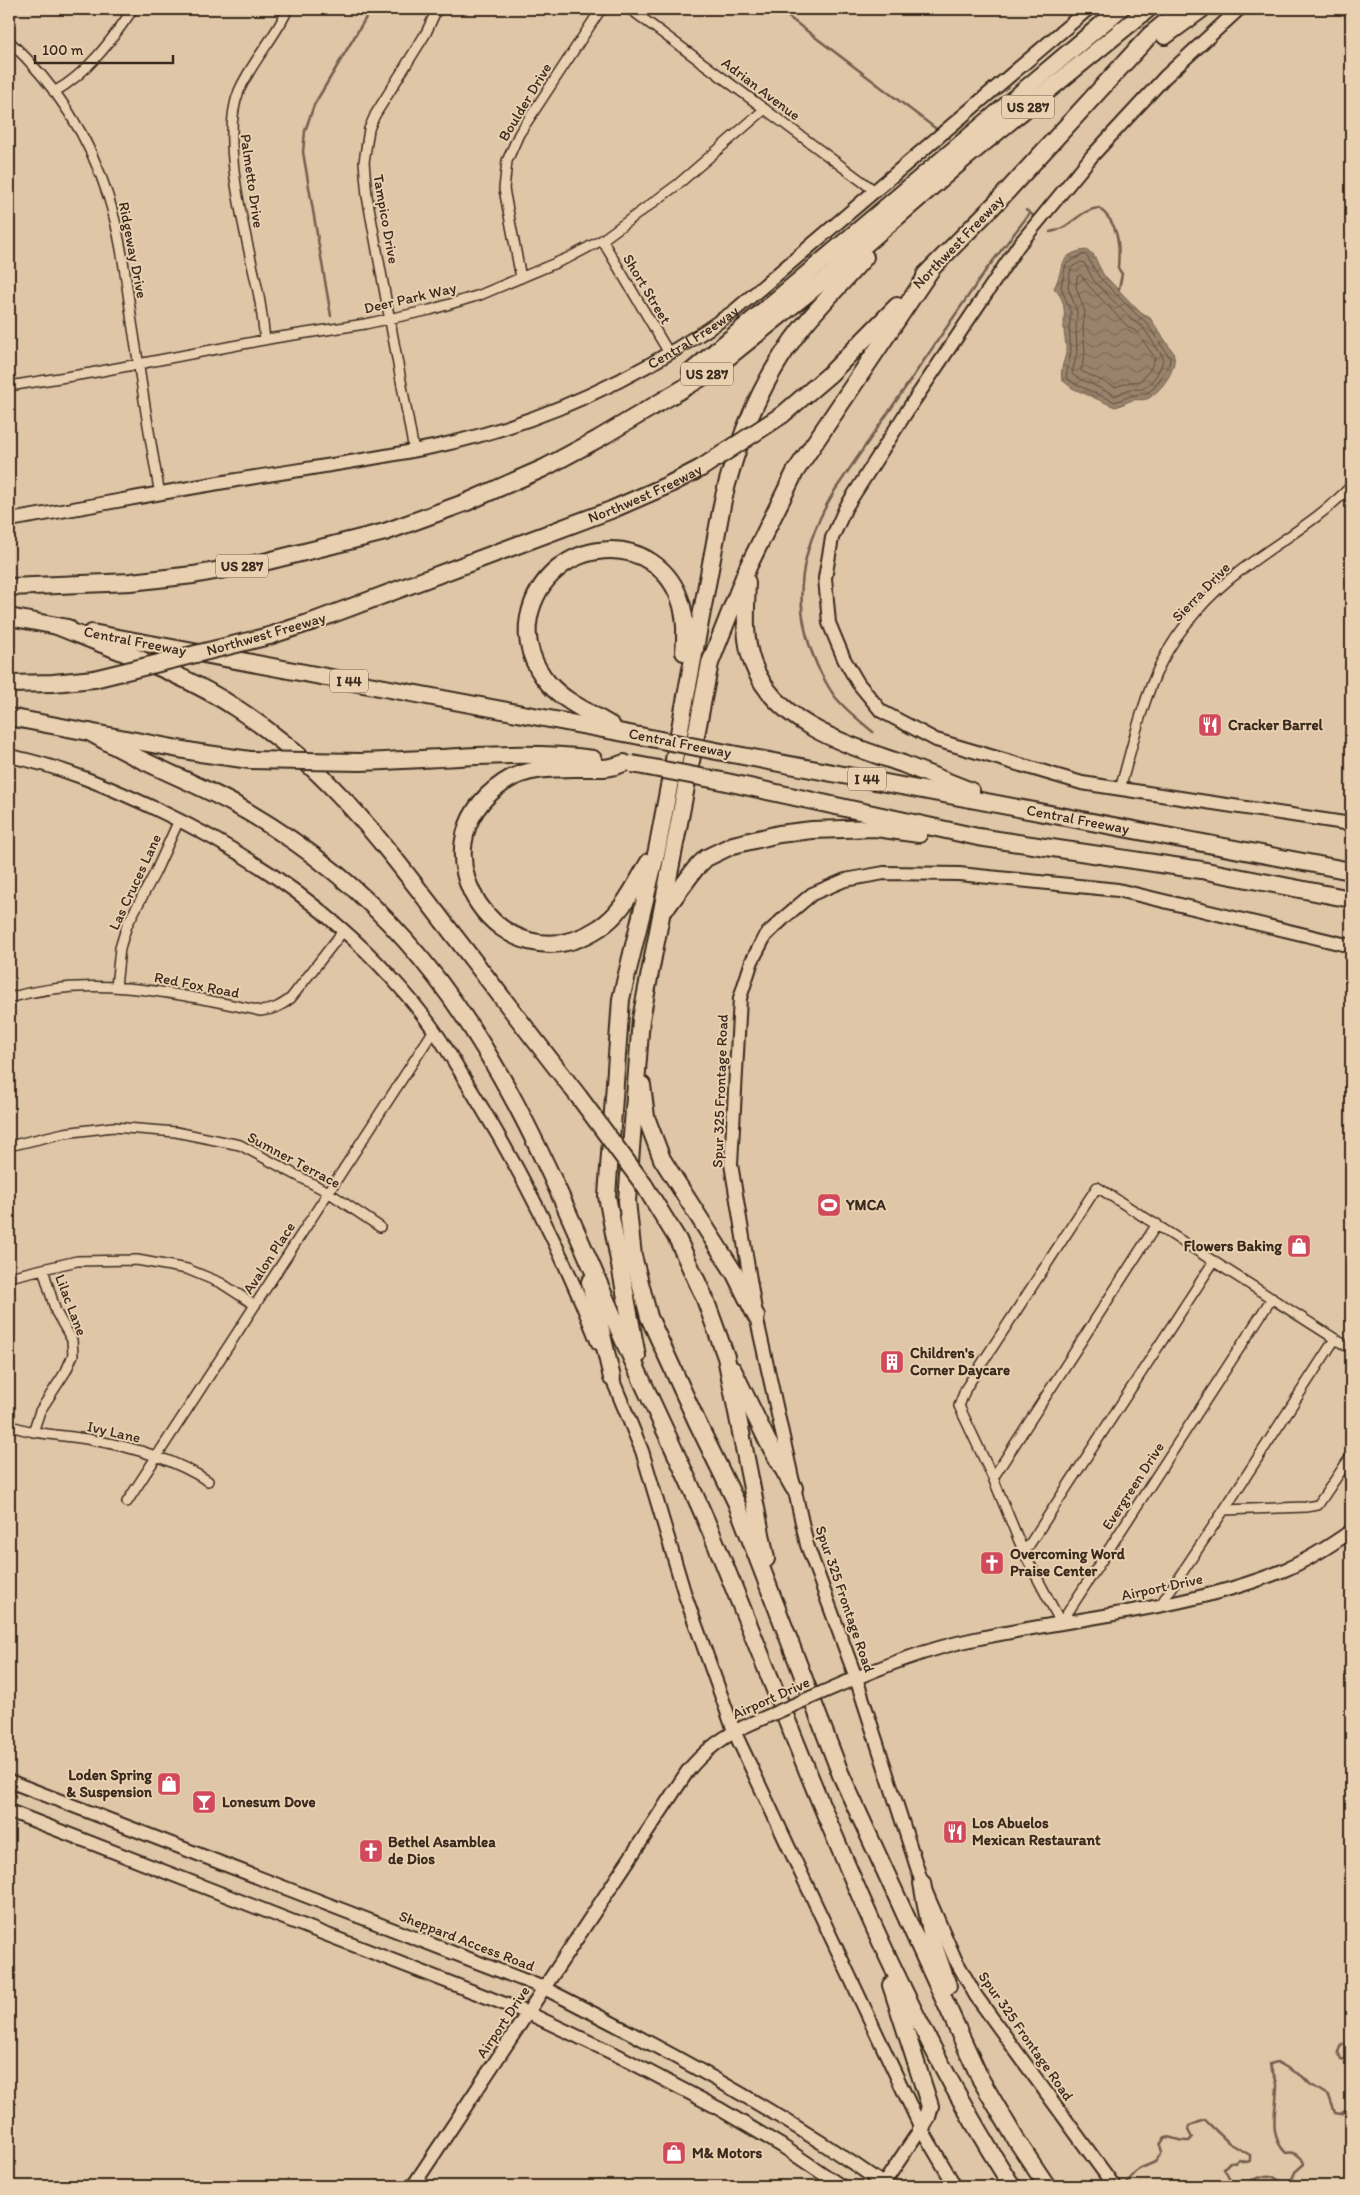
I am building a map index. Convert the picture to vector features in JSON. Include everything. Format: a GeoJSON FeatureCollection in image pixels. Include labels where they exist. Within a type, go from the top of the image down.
{"type":"FeatureCollection","features":[{"type":"Feature","properties":{"kind":"highway"},"geometry":{"type":"LineString","coordinates":[[598,439],[698,367],[1120,9]]}},
{"type":"Feature","properties":{"kind":"highway","name":"US 287"},"geometry":{"type":"LineString","coordinates":[[9,587],[131,582],[193,575],[327,548],[385,532],[467,502],[544,468],[598,439],[706,375],[823,281],[964,159],[1148,9]]}},
{"type":"Feature","properties":{"kind":"highway","name":"Northwest Freeway"},"geometry":{"type":"LineString","coordinates":[[9,684],[54,683],[94,679],[269,636],[323,618],[611,510],[666,486],[701,468],[782,416],[830,374],[1059,135],[1150,35],[1182,9]]}},
{"type":"Feature","properties":{"kind":"highway"},"geometry":{"type":"LineString","coordinates":[[1059,135],[1154,44],[1202,9]]}},
{"type":"Feature","properties":{"kind":"highway"},"geometry":{"type":"LineString","coordinates":[[643,1384],[607,1196],[620,999],[657,850],[722,500],[731,467],[756,400],[784,353],[804,325],[910,207]]}},
{"type":"Feature","properties":{"kind":"highway"},"geometry":{"type":"LineString","coordinates":[[932,268],[795,472],[748,567],[710,663],[641,1019],[627,1201],[633,1256],[649,1317],[736,1502],[842,1775],[981,2080],[1016,2142],[1047,2186]]}},
{"type":"Feature","properties":{"kind":"highway"},"geometry":{"type":"LineString","coordinates":[[620,732],[564,697],[550,685],[541,674],[530,648],[528,621],[537,592],[548,576],[573,558],[589,552],[610,549],[626,552],[649,562],[668,579],[682,606],[686,628],[681,689],[684,701]]}},
{"type":"Feature","properties":{"kind":"highway"},"geometry":{"type":"LineString","coordinates":[[748,567],[746,627],[750,655],[760,678],[773,697],[784,708],[806,724],[840,740],[1003,804]]}},
{"type":"Feature","properties":{"kind":"highway","name":"Central Freeway"},"geometry":{"type":"LineString","coordinates":[[9,617],[1351,869]]}},
{"type":"Feature","properties":{"kind":"highway"},"geometry":{"type":"LineString","coordinates":[[57,626],[210,692],[259,724],[299,754],[361,816],[579,1097],[644,1185],[678,1240],[705,1299],[726,1357],[775,1603]]}},
{"type":"Feature","properties":{"kind":"highway","name":"Central Freeway"},"geometry":{"type":"LineString","coordinates":[[9,717],[200,753],[250,760],[360,762],[539,754],[628,764],[722,781],[978,837],[1202,870],[1351,899]]}},
{"type":"Feature","properties":{"kind":"highway"},"geometry":{"type":"LineString","coordinates":[[89,732],[248,812],[291,839],[365,900],[404,939],[441,984],[480,1040],[514,1100],[581,1243],[711,1532],[870,1918],[909,2002],[955,2091],[1012,2186]]}},
{"type":"Feature","properties":{"kind":"highway"},"geometry":{"type":"LineString","coordinates":[[628,764],[613,769],[545,768],[518,775],[503,782],[482,803],[472,816],[466,829],[462,860],[468,887],[475,902],[486,916],[509,934],[546,944],[565,942],[582,937],[600,928],[614,915],[624,903],[657,850]]}},
{"type":"Feature","properties":{"kind":"highway"},"geometry":{"type":"LineString","coordinates":[[662,916],[685,881],[706,858],[732,845],[755,839],[812,830],[876,828],[951,839],[978,837]]}},
{"type":"Feature","properties":{"kind":"highway"},"geometry":{"type":"LineString","coordinates":[[1306,890],[1351,910]]}},
{"type":"Feature","properties":{"kind":"highway"},"geometry":{"type":"LineString","coordinates":[[637,1052],[646,1117],[662,1159],[735,1274],[756,1316]]}},
{"type":"Feature","properties":{"kind":"highway"},"geometry":{"type":"LineString","coordinates":[[581,1243],[612,1378]]}},
{"type":"Feature","properties":{"kind":"highway"},"geometry":{"type":"LineString","coordinates":[[726,1357],[743,1388],[768,1442],[794,1488]]}},
{"type":"Feature","properties":{"kind":"highway"},"geometry":{"type":"LineString","coordinates":[[922,1883],[933,1943],[981,2080]]}},
{"type":"Feature","properties":{"kind":"highway"},"geometry":{"type":"LineString","coordinates":[[870,1918],[930,2106],[921,2128]]}},
{"type":"Feature","properties":{"kind":"main road","name":"Central Freeway"},"geometry":{"type":"LineString","coordinates":[[9,520],[444,444],[519,423],[577,402],[670,353],[733,312],[1088,9]]}},
{"type":"Feature","properties":{"kind":"main road"},"geometry":{"type":"LineString","coordinates":[[1239,9],[1158,84],[1092,156],[1018,246],[846,507],[832,538],[825,578],[829,623],[844,660],[858,683],[881,711],[936,740],[1082,783],[1351,824]]}},
{"type":"Feature","properties":{"kind":"main road"},"geometry":{"type":"LineString","coordinates":[[9,756],[99,783],[179,820],[242,854],[289,886],[344,930],[402,991],[434,1030],[507,1148],[576,1286],[642,1450],[685,1595],[734,1731],[921,2128],[955,2186]]}},
{"type":"Feature","properties":{"kind":"main road","name":"Spur 325 Frontage Road"},"geometry":{"type":"LineString","coordinates":[[1114,2186],[976,1996],[955,1959],[922,1883],[856,1678],[807,1545],[756,1316],[731,1164],[740,998],[752,961],[765,936],[786,916],[812,894],[845,880],[884,873],[959,874],[1118,890],[1351,946]]}},
{"type":"Feature","properties":{"kind":"main road","name":"Airport Drive"},"geometry":{"type":"LineString","coordinates":[[413,2186],[687,1772],[699,1756],[734,1731],[902,1658],[973,1639],[1216,1592],[1283,1570],[1351,1531]]}},
{"type":"Feature","properties":{"kind":"main road","name":"Sheppard Access Road"},"geometry":{"type":"LineString","coordinates":[[9,1781],[544,1988],[730,2086],[883,2185]]}},
{"type":"Feature","properties":{"kind":"main road"},"geometry":{"type":"LineString","coordinates":[[9,1811],[528,2013],[621,2057],[718,2108],[782,2146],[841,2186]]}},
{"type":"Feature","properties":{"kind":"main road"},"geometry":{"type":"LineString","coordinates":[[883,2185],[921,2128]]}},
{"type":"Feature","properties":{"kind":"street"},"geometry":{"type":"LineString","coordinates":[[54,92],[84,71],[118,31],[133,9]]}},
{"type":"Feature","properties":{"kind":"street","name":"Palmetto Drive"},"geometry":{"type":"LineString","coordinates":[[265,340],[236,178],[231,130],[239,92],[253,67],[277,32],[288,9]]}},
{"type":"Feature","properties":{"kind":"street","name":"Tampico Drive"},"geometry":{"type":"LineString","coordinates":[[414,450],[367,196],[364,162],[369,129],[376,114],[422,40],[437,9]]}},
{"type":"Feature","properties":{"kind":"street","name":"Boulder Drive"},"geometry":{"type":"LineString","coordinates":[[521,278],[504,189],[507,161],[527,122],[601,9]]}},
{"type":"Feature","properties":{"kind":"street","name":"Adrian Avenue"},"geometry":{"type":"LineString","coordinates":[[630,9],[874,192]]}},
{"type":"Feature","properties":{"kind":"street","name":"Ridgeway Drive"},"geometry":{"type":"LineString","coordinates":[[9,41],[36,68],[80,132],[108,195],[122,255],[160,494]]}},
{"type":"Feature","properties":{"kind":"street","name":"Deer Park Way"},"geometry":{"type":"LineString","coordinates":[[9,383],[91,373],[265,340],[390,319],[458,302],[570,257],[602,240],[677,185],[765,109]]}},
{"type":"Feature","properties":{"kind":"street","name":"Short Street"},"geometry":{"type":"LineString","coordinates":[[602,240],[670,353]]}},
{"type":"Feature","properties":{"kind":"street","name":"Sierra Drive"},"geometry":{"type":"LineString","coordinates":[[1120,789],[1153,681],[1162,661],[1192,618],[1219,588],[1333,505],[1351,486]]}},
{"type":"Feature","properties":{"kind":"street","name":"Las Cruces Lane"},"geometry":{"type":"LineString","coordinates":[[116,987],[120,948],[127,925],[155,873],[179,820]]}},
{"type":"Feature","properties":{"kind":"street","name":"Red Fox Road"},"geometry":{"type":"LineString","coordinates":[[9,998],[29,992],[60,988],[116,987],[171,993],[261,1011],[270,1010],[281,1006],[291,998],[344,930]]}},
{"type":"Feature","properties":{"kind":"street","name":"Avalon Place"},"geometry":{"type":"LineString","coordinates":[[128,1502],[434,1030]]}},
{"type":"Feature","properties":{"kind":"street","name":"Sumner Terrace"},"geometry":{"type":"LineString","coordinates":[[9,1146],[64,1133],[112,1127],[176,1132],[240,1145],[328,1192],[380,1227]]}},
{"type":"Feature","properties":{"kind":"street"},"geometry":{"type":"LineString","coordinates":[[1061,1623],[1024,1553],[993,1478],[959,1406],[966,1388],[1097,1187],[1351,1349]]}},
{"type":"Feature","properties":{"kind":"street"},"geometry":{"type":"LineString","coordinates":[[993,1478],[1157,1224]]}},
{"type":"Feature","properties":{"kind":"street"},"geometry":{"type":"LineString","coordinates":[[9,1277],[77,1262],[137,1260],[187,1269],[221,1283],[255,1305]]}},
{"type":"Feature","properties":{"kind":"street"},"geometry":{"type":"LineString","coordinates":[[1024,1553],[1214,1260]]}},
{"type":"Feature","properties":{"kind":"street","name":"Lilac Lane"},"geometry":{"type":"LineString","coordinates":[[33,1432],[40,1411],[66,1371],[73,1355],[72,1340],[56,1312],[43,1268]]}},
{"type":"Feature","properties":{"kind":"street","name":"Evergreen Drive"},"geometry":{"type":"LineString","coordinates":[[1061,1623],[1272,1298]]}},
{"type":"Feature","properties":{"kind":"street"},"geometry":{"type":"LineString","coordinates":[[1161,1604],[1335,1339]]}},
{"type":"Feature","properties":{"kind":"street","name":"Ivy Lane"},"geometry":{"type":"LineString","coordinates":[[9,1424],[33,1432],[94,1440],[157,1456],[189,1469],[208,1481]]}},
{"type":"Feature","properties":{"kind":"street"},"geometry":{"type":"LineString","coordinates":[[1224,1510],[1318,1505],[1351,1456]]}},
{"type":"Feature","properties":{"kind":"water"},"geometry":{"type":"Polygon","coordinates":[[[1086,250],[1093,254],[1103,274],[1141,313],[1150,318],[1173,352],[1174,364],[1168,378],[1159,390],[1147,399],[1133,400],[1115,407],[1072,388],[1062,380],[1062,369],[1066,353],[1064,307],[1061,298],[1054,288],[1066,259],[1076,252],[1086,250]]]}},
{"type":"Feature","properties":{"kind":"waterway"},"geometry":{"type":"LineString","coordinates":[[331,316],[303,152],[305,131],[314,105],[371,9]]}},
{"type":"Feature","properties":{"kind":"waterway"},"geometry":{"type":"LineString","coordinates":[[778,9],[935,128]]}},
{"type":"Feature","properties":{"kind":"waterway"},"geometry":{"type":"LineString","coordinates":[[1050,232],[1063,228],[1092,209],[1099,208],[1111,221],[1117,235],[1119,251],[1118,268],[1122,274],[1119,289]]}},
{"type":"Feature","properties":{"kind":"waterway"},"geometry":{"type":"LineString","coordinates":[[1026,210],[1035,217]]}},
{"type":"Feature","properties":{"kind":"waterway"},"geometry":{"type":"LineString","coordinates":[[873,732],[849,712],[833,694],[817,665],[808,642],[803,620],[801,597],[807,554],[823,511],[835,490],[986,270],[1030,213]]}},
{"type":"Feature","properties":{"kind":"waterway"},"geometry":{"type":"LineString","coordinates":[[1351,2044],[1343,2044],[1338,2052],[1341,2059],[1351,2061]]}},
{"type":"Feature","properties":{"kind":"waterway"},"geometry":{"type":"LineString","coordinates":[[1289,2186],[1295,2172],[1304,2164],[1297,2155],[1286,2153],[1280,2146],[1277,2138],[1274,2120],[1277,2085],[1270,2064],[1277,2062],[1302,2076],[1310,2084],[1329,2096],[1335,2113],[1341,2114],[1351,2105]]}},
{"type":"Feature","properties":{"kind":"waterway"},"geometry":{"type":"LineString","coordinates":[[1126,2183],[1139,2169],[1155,2162],[1162,2152],[1160,2145],[1165,2137],[1189,2141],[1192,2138],[1188,2130],[1189,2126],[1205,2120],[1229,2143],[1250,2155],[1250,2161],[1239,2160],[1235,2163],[1230,2162],[1224,2168],[1232,2183],[1272,2176],[1279,2181],[1277,2186]]}},
{"type":"Feature","properties":{"kind":"place","name":"Cracker Barrel"},"geometry":{"type":"Point","coordinates":[1210,725]}},
{"type":"Feature","properties":{"kind":"place","name":"YMCA"},"geometry":{"type":"Point","coordinates":[829,1205]}},
{"type":"Feature","properties":{"kind":"place","name":"Flowers Baking"},"geometry":{"type":"Point","coordinates":[1299,1246]}},
{"type":"Feature","properties":{"kind":"place","name":"Children's Corner Daycare"},"geometry":{"type":"Point","coordinates":[892,1362]}},
{"type":"Feature","properties":{"kind":"place","name":"Overcoming Word Praise Center"},"geometry":{"type":"Point","coordinates":[992,1563]}},
{"type":"Feature","properties":{"kind":"place","name":"Loden Spring & Suspension"},"geometry":{"type":"Point","coordinates":[169,1784]}},
{"type":"Feature","properties":{"kind":"place","name":"Lonesum Dove"},"geometry":{"type":"Point","coordinates":[204,1802]}},
{"type":"Feature","properties":{"kind":"place","name":"Los Abuelos Mexican Restaurant"},"geometry":{"type":"Point","coordinates":[955,1832]}},
{"type":"Feature","properties":{"kind":"place","name":"Bethel Asamblea de Dios"},"geometry":{"type":"Point","coordinates":[371,1851]}},
{"type":"Feature","properties":{"kind":"place","name":"M& Motors"},"geometry":{"type":"Point","coordinates":[674,2153]}}]}
